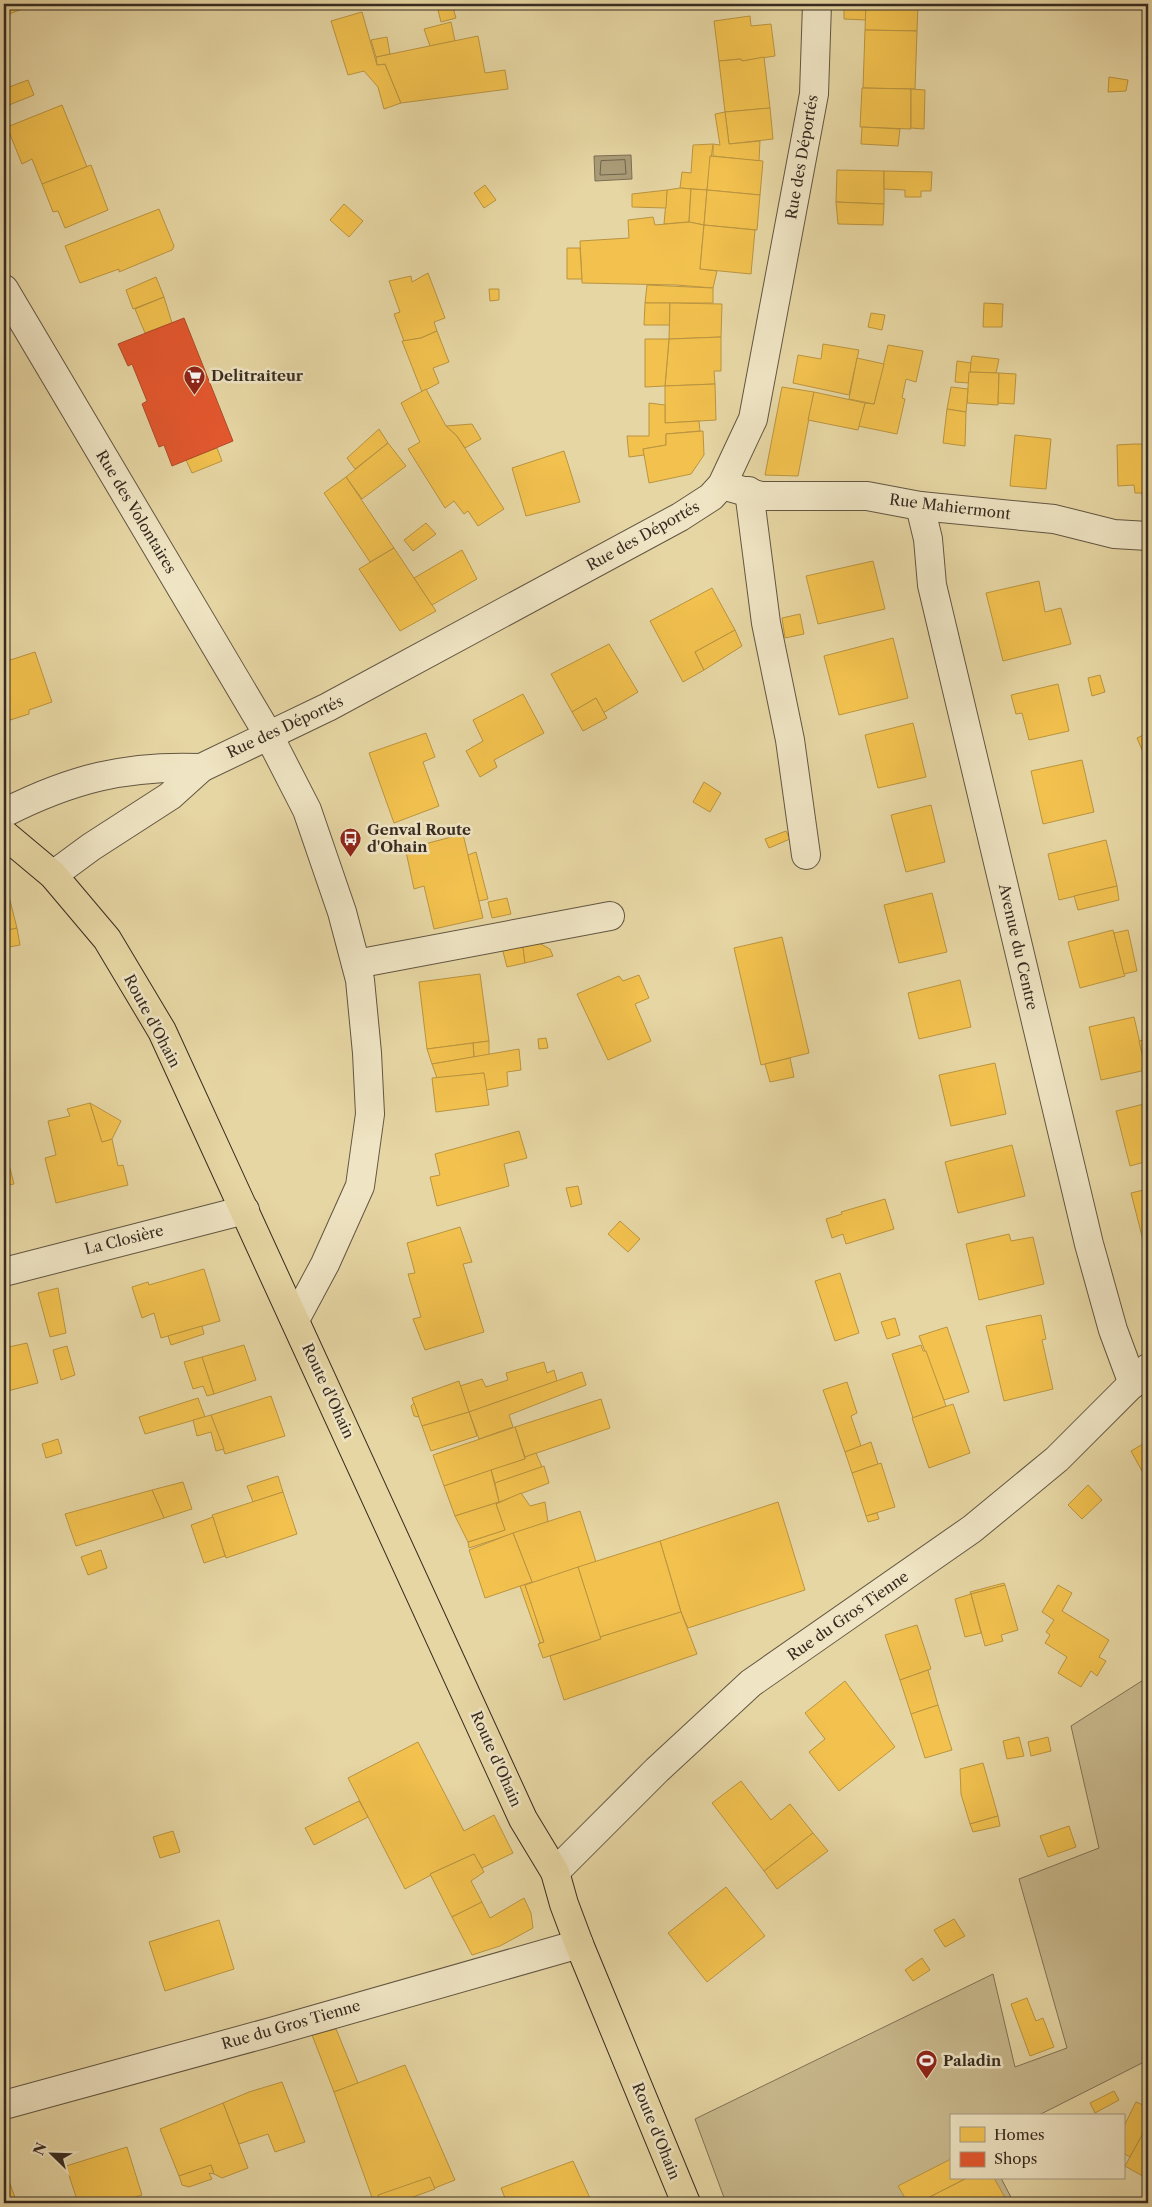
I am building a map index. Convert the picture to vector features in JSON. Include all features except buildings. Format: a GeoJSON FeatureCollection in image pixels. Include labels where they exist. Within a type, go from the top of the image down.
{"type":"FeatureCollection","features":[{"type":"Feature","properties":{"kind":"main road","name":"Route d'Ohain"},"geometry":{"type":"LineString","coordinates":[[4,834],[53,875],[107,939],[162,1032],[523,1819],[555,1872],[564,1904],[579,1944],[686,2203]]}},
{"type":"Feature","properties":{"kind":"street","name":"Rue des Déportés"},"geometry":{"type":"LineString","coordinates":[[53,875],[91,847],[170,796],[201,768],[328,708],[680,517],[711,497],[722,485],[753,418],[766,358],[814,94],[817,4]]}},
{"type":"Feature","properties":{"kind":"street","name":"Rue des Volontaires"},"geometry":{"type":"LineString","coordinates":[[4,289],[270,736]]}},
{"type":"Feature","properties":{"kind":"street","name":"Rue Mahiermont"},"geometry":{"type":"LineString","coordinates":[[722,485],[761,496],[867,496],[920,506],[1054,519],[1114,534],[1148,536]]}},
{"type":"Feature","properties":{"kind":"street"},"geometry":{"type":"LineString","coordinates":[[749,492],[766,623],[790,740],[806,855]]}},
{"type":"Feature","properties":{"kind":"street","name":"Avenue du Centre"},"geometry":{"type":"LineString","coordinates":[[920,506],[928,539],[932,585],[1088,1244],[1113,1330],[1141,1376]]}},
{"type":"Feature","properties":{"kind":"street"},"geometry":{"type":"LineString","coordinates":[[270,736],[307,810],[342,912],[356,964],[360,980],[367,1053],[370,1114],[360,1186],[325,1264],[295,1320]]}},
{"type":"Feature","properties":{"kind":"street","name":"Rue des Déportés"},"geometry":{"type":"LineString","coordinates":[[4,813],[46,792],[102,774],[168,767],[201,768]]}},
{"type":"Feature","properties":{"kind":"street"},"geometry":{"type":"LineString","coordinates":[[356,964],[610,916]]}},
{"type":"Feature","properties":{"kind":"street","name":"La Closière"},"geometry":{"type":"LineString","coordinates":[[4,1272],[245,1210]]}},
{"type":"Feature","properties":{"kind":"street","name":"Rue du Gros Tienne"},"geometry":{"type":"LineString","coordinates":[[555,1872],[664,1764],[751,1683],[972,1528],[1057,1459],[1141,1376]]}},
{"type":"Feature","properties":{"kind":"street","name":"Rue du Gros Tienne"},"geometry":{"type":"LineString","coordinates":[[4,2105],[271,2032],[579,1944]]}},
{"type":"Feature","properties":{"kind":"shaded area"},"geometry":{"type":"Polygon","coordinates":[[[1148,1677],[1148,2060],[1041,2114],[950,2114],[950,2180],[1002,2180],[1014,2203],[726,2203],[695,2119],[993,1974],[1015,2067],[1067,2048],[1019,1879],[1099,1848],[1071,1726],[1148,1677]]]}},
{"type":"Feature","properties":{"kind":"water"},"geometry":{"type":"Polygon","coordinates":[[[631,155],[632,179],[595,181],[594,156],[631,155]]]}},
{"type":"Feature","properties":{"kind":"place","name":"Delitraiteur"},"geometry":{"type":"Point","coordinates":[195,395]}},
{"type":"Feature","properties":{"kind":"place","name":"Genval Route d'Ohain"},"geometry":{"type":"Point","coordinates":[351,858]}},
{"type":"Feature","properties":{"kind":"place","name":"Paladin"},"geometry":{"type":"Point","coordinates":[927,2080]}}]}
